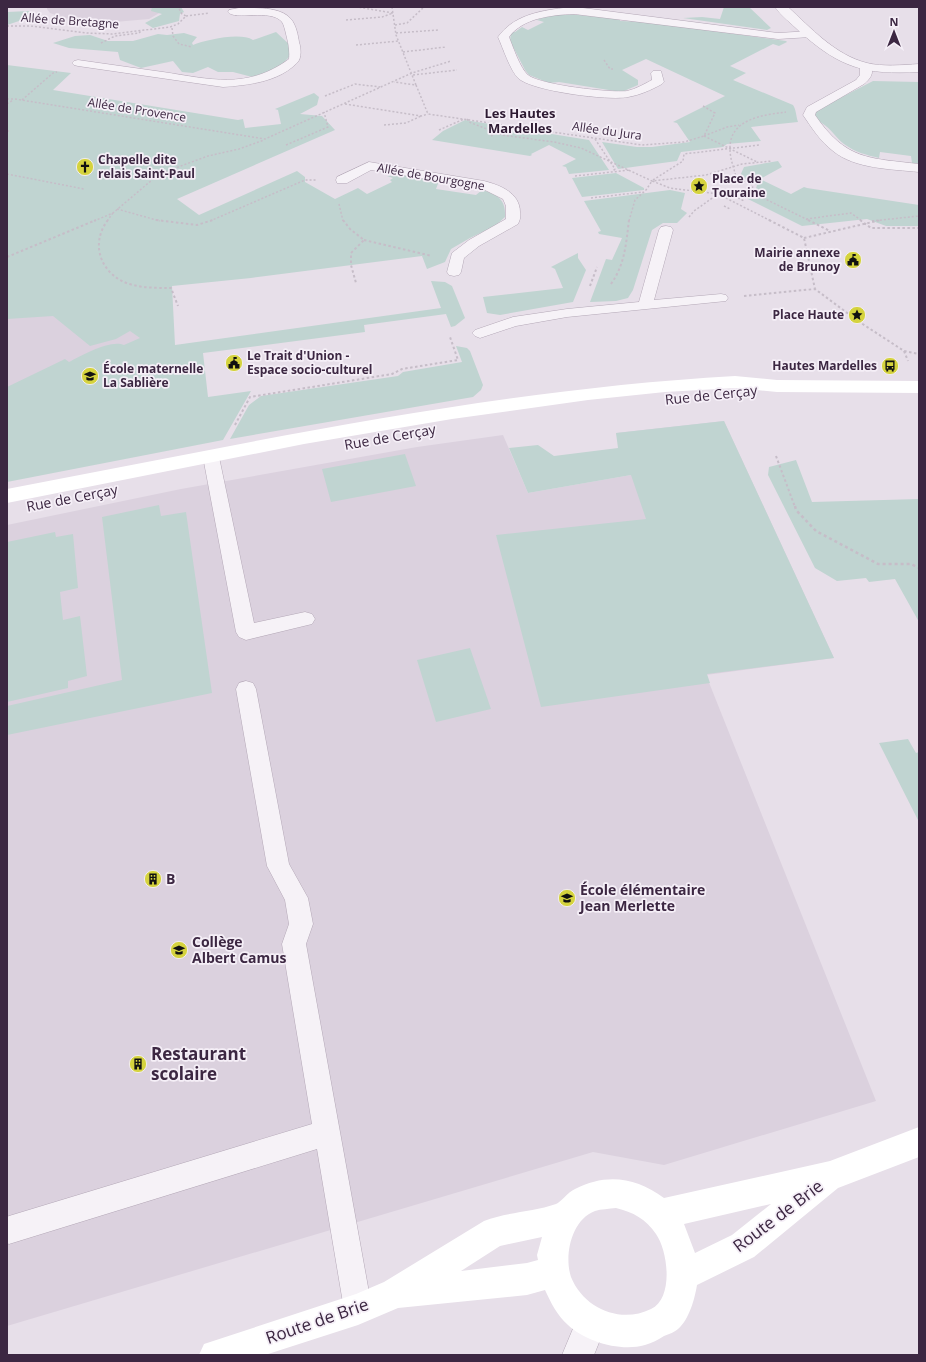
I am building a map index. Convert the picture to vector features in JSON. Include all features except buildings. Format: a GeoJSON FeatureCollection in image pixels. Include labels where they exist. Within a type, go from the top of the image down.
{"type":"FeatureCollection","features":[{"type":"Feature","properties":{"kind":"street"},"geometry":{"type":"LineString","coordinates":[[781,7],[811,34],[843,58],[866,67],[889,69],[919,68]]}},
{"type":"Feature","properties":{"kind":"street","name":"Rue de Cerçay"},"geometry":{"type":"LineString","coordinates":[[7,496],[447,427],[590,408],[681,398],[742,394],[777,386],[919,387]]}},
{"type":"Feature","properties":{"kind":"street","name":"Rue de Cerçay"},"geometry":{"type":"LineString","coordinates":[[7,511],[212,464]]}},
{"type":"Feature","properties":{"kind":"street","name":"Route de Brie"},"geometry":{"type":"LineString","coordinates":[[660,1214],[830,1176],[919,1142]]}},
{"type":"Feature","properties":{"kind":"street","name":"Route de Brie"},"geometry":{"type":"LineString","coordinates":[[683,1275],[743,1246],[830,1176]]}},
{"type":"Feature","properties":{"kind":"street"},"geometry":{"type":"LineString","coordinates":[[616,1193],[634,1196],[660,1214],[674,1234],[680,1254],[683,1275],[679,1297],[668,1317],[652,1332],[630,1340],[609,1338],[583,1342],[558,1289],[553,1272],[555,1239],[565,1217],[580,1202],[595,1196],[616,1193]]}},
{"type":"Feature","properties":{"kind":"street","name":"Route de Brie"},"geometry":{"type":"LineString","coordinates":[[216,1355],[358,1309],[394,1293],[495,1232],[565,1217]]}},
{"type":"Feature","properties":{"kind":"street","name":"Route de Brie"},"geometry":{"type":"LineString","coordinates":[[394,1293],[527,1279],[553,1272]]}},
{"type":"Feature","properties":{"kind":"lane"},"geometry":{"type":"LineString","coordinates":[[81,63],[223,84],[247,82],[266,78],[282,70],[294,60],[296,47],[287,22],[283,17],[276,14],[253,11],[233,12]]}},
{"type":"Feature","properties":{"kind":"lane"},"geometry":{"type":"LineString","coordinates":[[657,73],[658,82],[626,95],[610,95],[538,84],[521,75],[503,37],[512,27],[535,16],[565,11],[583,11],[778,36],[811,34]]}},
{"type":"Feature","properties":{"kind":"lane"},"geometry":{"type":"LineString","coordinates":[[866,67],[866,76],[860,82],[811,110],[809,115],[836,148],[846,154],[860,159],[919,168]]}},
{"type":"Feature","properties":{"kind":"lane","name":"Allée de Bourgogne"},"geometry":{"type":"LineString","coordinates":[[342,180],[369,166],[484,186],[501,191],[511,200],[515,209],[512,221],[474,242],[457,256]]}},
{"type":"Feature","properties":{"kind":"lane"},"geometry":{"type":"LineString","coordinates":[[646,306],[666,230]]}},
{"type":"Feature","properties":{"kind":"lane"},"geometry":{"type":"LineString","coordinates":[[454,272],[457,256]]}},
{"type":"Feature","properties":{"kind":"lane"},"geometry":{"type":"LineString","coordinates":[[480,333],[513,322],[575,313],[722,298]]}},
{"type":"Feature","properties":{"kind":"lane"},"geometry":{"type":"LineString","coordinates":[[212,464],[246,632],[305,619]]}},
{"type":"Feature","properties":{"kind":"lane"},"geometry":{"type":"LineString","coordinates":[[246,689],[278,866],[296,898],[301,924],[294,944],[358,1309]]}},
{"type":"Feature","properties":{"kind":"lane"},"geometry":{"type":"LineString","coordinates":[[9,1230],[326,1133]]}},
{"type":"Feature","properties":{"kind":"path"},"geometry":{"type":"LineString","coordinates":[[178,7],[182,14],[186,16],[181,23],[172,28],[173,36],[179,44],[192,47]]}},
{"type":"Feature","properties":{"kind":"path"},"geometry":{"type":"LineString","coordinates":[[357,7],[393,13]]}},
{"type":"Feature","properties":{"kind":"path"},"geometry":{"type":"LineString","coordinates":[[384,125],[406,123],[428,114],[396,34],[392,7]]}},
{"type":"Feature","properties":{"kind":"path"},"geometry":{"type":"LineString","coordinates":[[395,25],[407,23],[424,7]]}},
{"type":"Feature","properties":{"kind":"path"},"geometry":{"type":"LineString","coordinates":[[346,20],[382,17],[393,13]]}},
{"type":"Feature","properties":{"kind":"path","name":"Allée de Bretagne"},"geometry":{"type":"LineString","coordinates":[[7,26],[19,25],[100,34],[172,28]]}},
{"type":"Feature","properties":{"kind":"path"},"geometry":{"type":"LineString","coordinates":[[396,34],[438,30]]}},
{"type":"Feature","properties":{"kind":"path"},"geometry":{"type":"LineString","coordinates":[[356,45],[399,41]]}},
{"type":"Feature","properties":{"kind":"path"},"geometry":{"type":"LineString","coordinates":[[403,52],[446,47]]}},
{"type":"Feature","properties":{"kind":"path"},"geometry":{"type":"LineString","coordinates":[[178,306],[172,288],[149,288],[131,284],[117,278],[106,270],[100,260],[98,238],[103,226],[113,213],[159,174],[208,156],[265,139],[380,87],[442,63],[451,61]]}},
{"type":"Feature","properties":{"kind":"path"},"geometry":{"type":"LineString","coordinates":[[21,100],[53,73],[81,63]]}},
{"type":"Feature","properties":{"kind":"path"},"geometry":{"type":"LineString","coordinates":[[412,74],[457,70]]}},
{"type":"Feature","properties":{"kind":"path"},"geometry":{"type":"LineString","coordinates":[[393,82],[416,85]]}},
{"type":"Feature","properties":{"kind":"path"},"geometry":{"type":"LineString","coordinates":[[325,96],[355,84],[380,87]]}},
{"type":"Feature","properties":{"kind":"path","name":"Allée de Provence"},"geometry":{"type":"LineString","coordinates":[[7,99],[15,99],[265,139]]}},
{"type":"Feature","properties":{"kind":"path"},"geometry":{"type":"LineString","coordinates":[[7,104],[15,99]]}},
{"type":"Feature","properties":{"kind":"path"},"geometry":{"type":"LineString","coordinates":[[344,104],[421,116]]}},
{"type":"Feature","properties":{"kind":"path"},"geometry":{"type":"LineString","coordinates":[[704,106],[715,113],[704,136],[758,162]]}},
{"type":"Feature","properties":{"kind":"path","name":"Allée du Jura"},"geometry":{"type":"LineString","coordinates":[[428,114],[642,145],[654,145],[699,140],[704,136],[727,127],[739,125],[755,118],[796,110],[811,110]]}},
{"type":"Feature","properties":{"kind":"path"},"geometry":{"type":"LineString","coordinates":[[286,145],[328,127],[324,112]]}},
{"type":"Feature","properties":{"kind":"path"},"geometry":{"type":"LineString","coordinates":[[439,130],[466,119],[469,122],[496,133],[572,145],[592,152],[670,188],[718,194],[749,191],[831,232]]}},
{"type":"Feature","properties":{"kind":"path"},"geometry":{"type":"LineString","coordinates":[[491,136],[511,125]]}},
{"type":"Feature","properties":{"kind":"path"},"geometry":{"type":"LineString","coordinates":[[739,125],[734,133],[730,148],[736,177],[753,185],[752,190],[749,191]]}},
{"type":"Feature","properties":{"kind":"path"},"geometry":{"type":"LineString","coordinates":[[594,138],[614,169],[612,171]]}},
{"type":"Feature","properties":{"kind":"path"},"geometry":{"type":"LineString","coordinates":[[575,313],[592,303],[616,277],[624,260],[631,209],[634,201],[640,194],[646,191],[652,181],[682,161],[684,154],[759,145]]}},
{"type":"Feature","properties":{"kind":"path"},"geometry":{"type":"LineString","coordinates":[[652,181],[706,175],[734,167],[772,161]]}},
{"type":"Feature","properties":{"kind":"path"},"geometry":{"type":"LineString","coordinates":[[575,176],[631,170]]}},
{"type":"Feature","properties":{"kind":"path"},"geometry":{"type":"LineString","coordinates":[[7,174],[84,189]]}},
{"type":"Feature","properties":{"kind":"path"},"geometry":{"type":"LineString","coordinates":[[118,209],[163,222],[197,225],[216,219],[305,180],[342,180],[339,197],[343,219],[348,229],[364,240],[445,259],[457,256]]}},
{"type":"Feature","properties":{"kind":"path"},"geometry":{"type":"LineString","coordinates":[[591,198],[646,191]]}},
{"type":"Feature","properties":{"kind":"path"},"geometry":{"type":"LineString","coordinates":[[694,212],[718,194]]}},
{"type":"Feature","properties":{"kind":"path"},"geometry":{"type":"LineString","coordinates":[[718,194],[804,238],[864,223],[919,216]]}},
{"type":"Feature","properties":{"kind":"path"},"geometry":{"type":"LineString","coordinates":[[738,198],[744,201]]}},
{"type":"Feature","properties":{"kind":"path"},"geometry":{"type":"LineString","coordinates":[[724,206],[730,209]]}},
{"type":"Feature","properties":{"kind":"path"},"geometry":{"type":"LineString","coordinates":[[7,257],[113,213]]}},
{"type":"Feature","properties":{"kind":"path"},"geometry":{"type":"LineString","coordinates":[[806,219],[851,213],[871,228],[919,228]]}},
{"type":"Feature","properties":{"kind":"path"},"geometry":{"type":"LineString","coordinates":[[804,238],[815,289],[858,321],[904,350],[919,354]]}},
{"type":"Feature","properties":{"kind":"path"},"geometry":{"type":"LineString","coordinates":[[356,284],[351,253],[364,240]]}},
{"type":"Feature","properties":{"kind":"path"},"geometry":{"type":"LineString","coordinates":[[722,298],[815,289]]}},
{"type":"Feature","properties":{"kind":"path"},"geometry":{"type":"LineString","coordinates":[[235,425],[250,397],[392,374],[402,370],[458,360],[450,337]]}},
{"type":"Feature","properties":{"kind":"path"},"geometry":{"type":"LineString","coordinates":[[776,456],[796,510],[816,531],[878,564],[911,564],[919,568]]}},
{"type":"Feature","properties":{"kind":"shaded area"},"geometry":{"type":"Polygon","coordinates":[[[47,7],[164,7],[161,12],[149,19],[103,23],[64,18],[50,13],[47,7]]]}},
{"type":"Feature","properties":{"kind":"shaded area"},"geometry":{"type":"Polygon","coordinates":[[[152,7],[181,7],[184,12],[180,14],[179,21],[153,28],[145,23],[162,14],[151,11],[152,7]]]}},
{"type":"Feature","properties":{"kind":"shaded area"},"geometry":{"type":"Polygon","coordinates":[[[724,7],[749,7],[771,28],[767,30],[683,18],[702,17],[720,19],[724,7]]]}},
{"type":"Feature","properties":{"kind":"shaded area"},"geometry":{"type":"Polygon","coordinates":[[[29,11],[34,16],[7,25],[7,12],[29,11]]]}},
{"type":"Feature","properties":{"kind":"shaded area"},"geometry":{"type":"Polygon","coordinates":[[[568,14],[620,19],[620,21],[649,22],[786,41],[787,42],[779,46],[773,44],[730,66],[746,73],[733,80],[793,105],[798,122],[751,127],[761,141],[727,144],[723,147],[681,152],[677,161],[618,169],[602,142],[637,147],[652,147],[690,142],[677,123],[673,122],[725,96],[646,59],[622,70],[638,80],[638,85],[624,91],[615,91],[559,82],[549,83],[529,75],[510,41],[511,32],[515,32],[522,27],[528,30],[544,22],[537,20],[547,16],[568,14]]]}},
{"type":"Feature","properties":{"kind":"shaded area"},"geometry":{"type":"Polygon","coordinates":[[[276,32],[291,46],[289,57],[279,68],[256,78],[233,72],[218,72],[208,67],[193,73],[182,72],[173,61],[141,68],[120,60],[118,52],[69,48],[53,43],[75,36],[90,35],[108,41],[133,41],[158,34],[167,35],[184,33],[197,37],[192,43],[193,45],[214,39],[232,37],[253,40],[276,32]]]}},
{"type":"Feature","properties":{"kind":"shaded area"},"geometry":{"type":"Polygon","coordinates":[[[7,65],[71,73],[53,90],[238,120],[243,119],[245,128],[281,124],[278,110],[275,109],[314,93],[319,97],[317,105],[300,114],[322,116],[335,130],[177,199],[199,215],[297,171],[305,177],[305,182],[335,199],[358,188],[367,194],[392,182],[390,180],[393,178],[387,176],[404,175],[439,181],[436,189],[476,195],[482,190],[497,196],[504,206],[505,217],[495,226],[451,249],[445,262],[427,269],[422,256],[251,278],[172,286],[175,345],[441,308],[431,281],[445,282],[452,286],[465,318],[455,326],[451,327],[446,314],[364,325],[365,332],[203,353],[208,397],[251,391],[223,440],[7,482],[7,387],[65,359],[69,362],[104,346],[112,344],[124,345],[140,338],[130,331],[116,339],[90,346],[53,316],[7,319],[7,65]]]}},
{"type":"Feature","properties":{"kind":"shaded area"},"geometry":{"type":"Polygon","coordinates":[[[873,81],[919,82],[919,164],[912,163],[911,156],[880,152],[879,158],[856,151],[844,144],[828,128],[817,121],[813,112],[873,81]]]}},
{"type":"Feature","properties":{"kind":"shaded area"},"geometry":{"type":"Polygon","coordinates":[[[465,120],[589,140],[609,170],[569,174],[566,167],[562,166],[576,159],[549,145],[531,154],[532,155],[530,156],[432,140],[443,131],[465,120]]]}},
{"type":"Feature","properties":{"kind":"shaded area"},"geometry":{"type":"Polygon","coordinates":[[[778,161],[782,167],[760,179],[791,194],[804,187],[919,205],[919,226],[886,226],[867,219],[802,226],[742,196],[755,192],[757,185],[740,176],[744,167],[778,161]]]}},
{"type":"Feature","properties":{"kind":"shaded area"},"geometry":{"type":"Polygon","coordinates":[[[616,173],[644,188],[644,190],[582,197],[572,178],[616,173]]]}},
{"type":"Feature","properties":{"kind":"shaded area"},"geometry":{"type":"Polygon","coordinates":[[[670,190],[685,193],[681,209],[687,213],[677,223],[663,223],[652,230],[633,290],[628,298],[616,301],[590,302],[606,259],[612,260],[622,238],[599,234],[598,232],[601,231],[584,201],[670,190]]]}},
{"type":"Feature","properties":{"kind":"shaded area"},"geometry":{"type":"Polygon","coordinates":[[[578,253],[578,258],[586,270],[573,302],[500,315],[487,313],[483,297],[563,288],[555,269],[551,267],[578,253]]]}},
{"type":"Feature","properties":{"kind":"shaded area"},"geometry":{"type":"Polygon","coordinates":[[[7,285],[164,331],[7,459],[7,285]]]}},
{"type":"Feature","properties":{"kind":"shaded area"},"geometry":{"type":"Polygon","coordinates":[[[456,346],[467,348],[470,351],[483,385],[481,390],[473,397],[230,439],[249,405],[261,396],[398,376],[403,372],[462,362],[456,346]]]}},
{"type":"Feature","properties":{"kind":"shaded area"},"geometry":{"type":"Polygon","coordinates":[[[724,421],[834,658],[706,675],[876,1101],[664,1165],[593,1152],[7,1326],[7,525],[181,489],[417,447],[503,435],[528,493],[631,475],[616,433],[724,421]]]}},
{"type":"Feature","properties":{"kind":"shaded area"},"geometry":{"type":"Polygon","coordinates":[[[724,421],[834,658],[707,674],[710,683],[541,707],[496,535],[646,519],[631,475],[528,493],[509,448],[538,445],[554,456],[618,448],[616,433],[724,421]]]}},
{"type":"Feature","properties":{"kind":"shaded area"},"geometry":{"type":"Polygon","coordinates":[[[405,454],[416,486],[331,502],[322,469],[405,454]]]}},
{"type":"Feature","properties":{"kind":"shaded area"},"geometry":{"type":"Polygon","coordinates":[[[796,460],[812,502],[919,499],[919,622],[895,579],[869,582],[866,578],[837,581],[815,568],[768,475],[769,467],[796,460]]]}},
{"type":"Feature","properties":{"kind":"shaded area"},"geometry":{"type":"Polygon","coordinates":[[[159,505],[161,516],[186,512],[212,693],[7,735],[7,706],[122,680],[102,517],[159,505]]]}},
{"type":"Feature","properties":{"kind":"shaded area"},"geometry":{"type":"Polygon","coordinates":[[[55,532],[56,537],[73,534],[78,588],[60,592],[63,620],[80,616],[87,676],[68,681],[68,688],[7,702],[7,542],[55,532]]]}},
{"type":"Feature","properties":{"kind":"shaded area"},"geometry":{"type":"Polygon","coordinates":[[[470,648],[491,709],[436,722],[417,660],[470,648]]]}},
{"type":"Feature","properties":{"kind":"shaded area"},"geometry":{"type":"Polygon","coordinates":[[[908,739],[916,753],[919,752],[919,822],[879,743],[908,739]]]}},
{"type":"Feature","properties":{"kind":"place","name":"Chapelle dite relais Saint-Paul"},"geometry":{"type":"Point","coordinates":[85,167]}},
{"type":"Feature","properties":{"kind":"place","name":"Place de Touraine"},"geometry":{"type":"Point","coordinates":[699,186]}},
{"type":"Feature","properties":{"kind":"place","name":"Mairie annexe de Brunoy"},"geometry":{"type":"Point","coordinates":[853,260]}},
{"type":"Feature","properties":{"kind":"place","name":"Place Haute"},"geometry":{"type":"Point","coordinates":[857,315]}},
{"type":"Feature","properties":{"kind":"place","name":"Le Trait d'Union - Espace socio-culturel"},"geometry":{"type":"Point","coordinates":[234,363]}},
{"type":"Feature","properties":{"kind":"place","name":"Hautes Mardelles"},"geometry":{"type":"Point","coordinates":[890,366]}},
{"type":"Feature","properties":{"kind":"place","name":"École maternelle La Sablière"},"geometry":{"type":"Point","coordinates":[90,376]}},
{"type":"Feature","properties":{"kind":"place","name":"B"},"geometry":{"type":"Point","coordinates":[153,879]}},
{"type":"Feature","properties":{"kind":"place","name":"École élémentaire Jean Merlette"},"geometry":{"type":"Point","coordinates":[567,898]}},
{"type":"Feature","properties":{"kind":"place","name":"Collège Albert Camus"},"geometry":{"type":"Point","coordinates":[179,950]}},
{"type":"Feature","properties":{"kind":"place","name":"Restaurant scolaire"},"geometry":{"type":"Point","coordinates":[138,1064]}},
{"type":"Feature","properties":{"kind":"district","name":"Les Hautes Mardelles"},"geometry":{"type":"Point","coordinates":[520,120]}}]}
